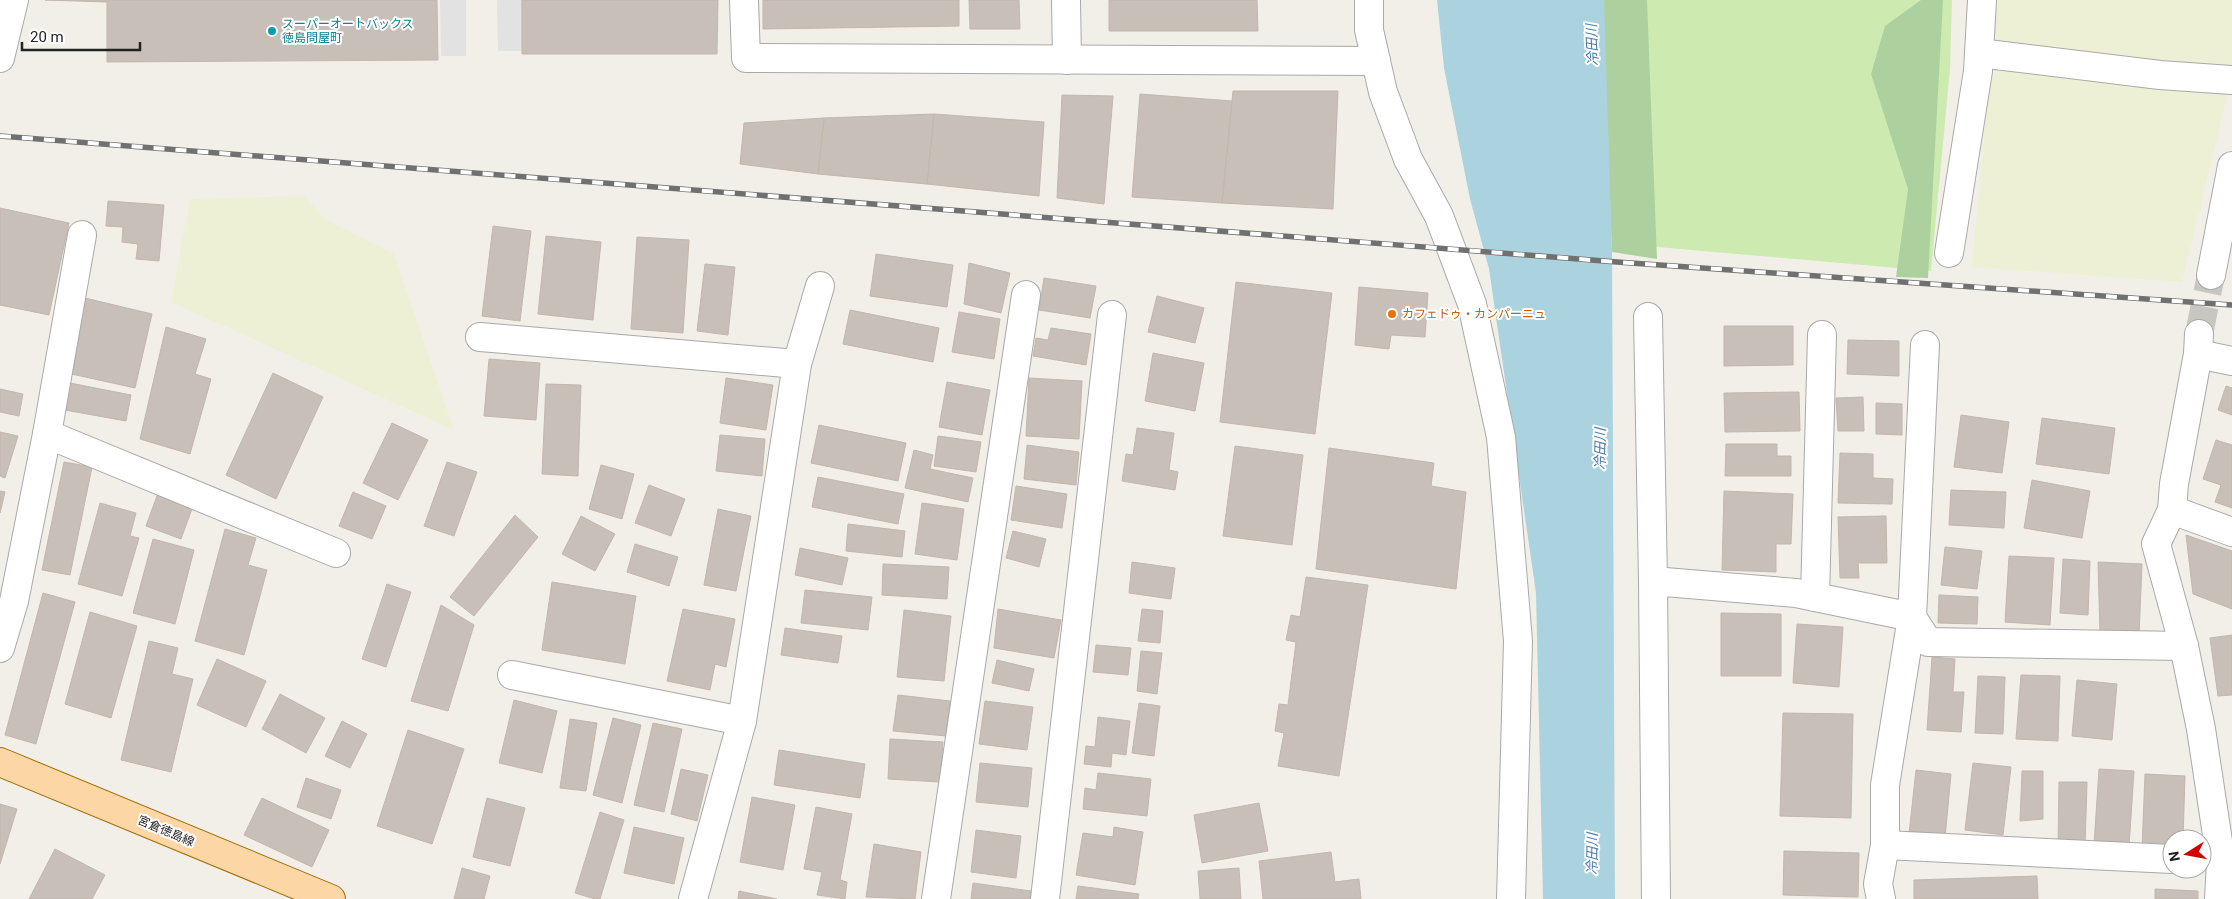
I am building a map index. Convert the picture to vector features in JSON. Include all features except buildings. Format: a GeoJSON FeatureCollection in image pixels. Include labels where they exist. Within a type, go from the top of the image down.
{"type":"FeatureCollection","features":[{"type":"Feature","properties":{"kind":"main road","name":"宮倉徳島線"},"geometry":{"type":"LineString","coordinates":[[0,762],[327,898]]}},
{"type":"Feature","properties":{"kind":"street"},"geometry":{"type":"LineString","coordinates":[[0,58],[14,0]]}},
{"type":"Feature","properties":{"kind":"street"},"geometry":{"type":"LineString","coordinates":[[744,0],[746,58],[1376,61]]}},
{"type":"Feature","properties":{"kind":"street"},"geometry":{"type":"LineString","coordinates":[[1066,0],[1067,60]]}},
{"type":"Feature","properties":{"kind":"street"},"geometry":{"type":"LineString","coordinates":[[1369,0],[1369,30],[1382,92],[1408,159],[1439,216],[1472,304],[1501,437],[1518,641],[1511,899]]}},
{"type":"Feature","properties":{"kind":"street"},"geometry":{"type":"LineString","coordinates":[[1949,253],[1978,71],[1982,0]]}},
{"type":"Feature","properties":{"kind":"street"},"geometry":{"type":"LineString","coordinates":[[1979,53],[2160,75],[2232,80]]}},
{"type":"Feature","properties":{"kind":"street"},"geometry":{"type":"LineString","coordinates":[[2211,275],[2232,166]]}},
{"type":"Feature","properties":{"kind":"street"},"geometry":{"type":"LineString","coordinates":[[0,648],[14,601],[47,434],[82,235]]}},
{"type":"Feature","properties":{"kind":"street"},"geometry":{"type":"LineString","coordinates":[[693,899],[742,721],[797,364],[820,286]]}},
{"type":"Feature","properties":{"kind":"street"},"geometry":{"type":"LineString","coordinates":[[936,899],[1026,295]]}},
{"type":"Feature","properties":{"kind":"street"},"geometry":{"type":"LineString","coordinates":[[1045,899],[1112,315]]}},
{"type":"Feature","properties":{"kind":"street"},"geometry":{"type":"LineString","coordinates":[[1648,317],[1656,899]]}},
{"type":"Feature","properties":{"kind":"street"},"geometry":{"type":"LineString","coordinates":[[1815,597],[1822,335]]}},
{"type":"Feature","properties":{"kind":"street"},"geometry":{"type":"LineString","coordinates":[[480,337],[797,364]]}},
{"type":"Feature","properties":{"kind":"street"},"geometry":{"type":"LineString","coordinates":[[1881,899],[1878,884],[1885,845],[1885,785],[1912,617],[1925,344]]}},
{"type":"Feature","properties":{"kind":"street"},"geometry":{"type":"LineString","coordinates":[[2209,829],[2201,729],[2184,646],[2156,544],[2172,510],[2174,484],[2199,344],[2232,361]]}},
{"type":"Feature","properties":{"kind":"street"},"geometry":{"type":"LineString","coordinates":[[47,434],[336,553]]}},
{"type":"Feature","properties":{"kind":"street"},"geometry":{"type":"LineString","coordinates":[[2172,510],[2232,532]]}},
{"type":"Feature","properties":{"kind":"street"},"geometry":{"type":"LineString","coordinates":[[1653,581],[1796,593],[1912,617],[1928,642],[2184,646]]}},
{"type":"Feature","properties":{"kind":"street"},"geometry":{"type":"LineString","coordinates":[[512,675],[742,721]]}},
{"type":"Feature","properties":{"kind":"street"},"geometry":{"type":"LineString","coordinates":[[1885,845],[2162,859]]}},
{"type":"Feature","properties":{"kind":"street"},"geometry":{"type":"LineString","coordinates":[[2212,861],[2219,899]]}},
{"type":"Feature","properties":{"kind":"green space"},"geometry":{"type":"Polygon","coordinates":[[[1601,0],[1647,0],[1657,259],[1612,252],[1601,0]]]}},
{"type":"Feature","properties":{"kind":"green space"},"geometry":{"type":"Polygon","coordinates":[[[1618,0],[1952,0],[1950,69],[1931,271],[1623,244],[1618,0]]]}},
{"type":"Feature","properties":{"kind":"green space"},"geometry":{"type":"Polygon","coordinates":[[[1921,0],[1943,0],[1928,278],[1896,277],[1908,189],[1871,74],[1885,26],[1921,0]]]}},
{"type":"Feature","properties":{"kind":"green space"},"geometry":{"type":"Polygon","coordinates":[[[1996,0],[2232,0],[2232,76],[2182,282],[1972,267],[1996,0]]]}},
{"type":"Feature","properties":{"kind":"green space"},"geometry":{"type":"Polygon","coordinates":[[[304,196],[326,220],[394,254],[454,430],[171,302],[190,199],[304,196]]]}},
{"type":"Feature","properties":{"kind":"shaded area"},"geometry":{"type":"Polygon","coordinates":[[[440,0],[466,0],[466,56],[441,56],[440,0]]]}},
{"type":"Feature","properties":{"kind":"shaded area"},"geometry":{"type":"Polygon","coordinates":[[[497,0],[525,0],[526,51],[498,51],[497,0]]]}},
{"type":"Feature","properties":{"kind":"water","name":"冷田川"},"geometry":{"type":"Polygon","coordinates":[[[1437,0],[1604,0],[1612,252],[1615,899],[1543,899],[1536,593],[1489,269],[1470,199],[1444,68],[1437,0]]]}},
{"type":"Feature","properties":{"kind":"tunnel"},"geometry":{"type":"LineString","coordinates":[[2199,334],[2211,275]]}},
{"type":"Feature","properties":{"kind":"railway"},"geometry":{"type":"LineString","coordinates":[[0,136],[1617,262],[2232,305]]}},
{"type":"Feature","properties":{"kind":"place","name":"スーパーオートバックス 徳島問屋町"},"geometry":{"type":"Point","coordinates":[272,31]}},
{"type":"Feature","properties":{"kind":"place","name":"カフェドゥ・カンパーニュ"},"geometry":{"type":"Point","coordinates":[1392,314]}}]}
